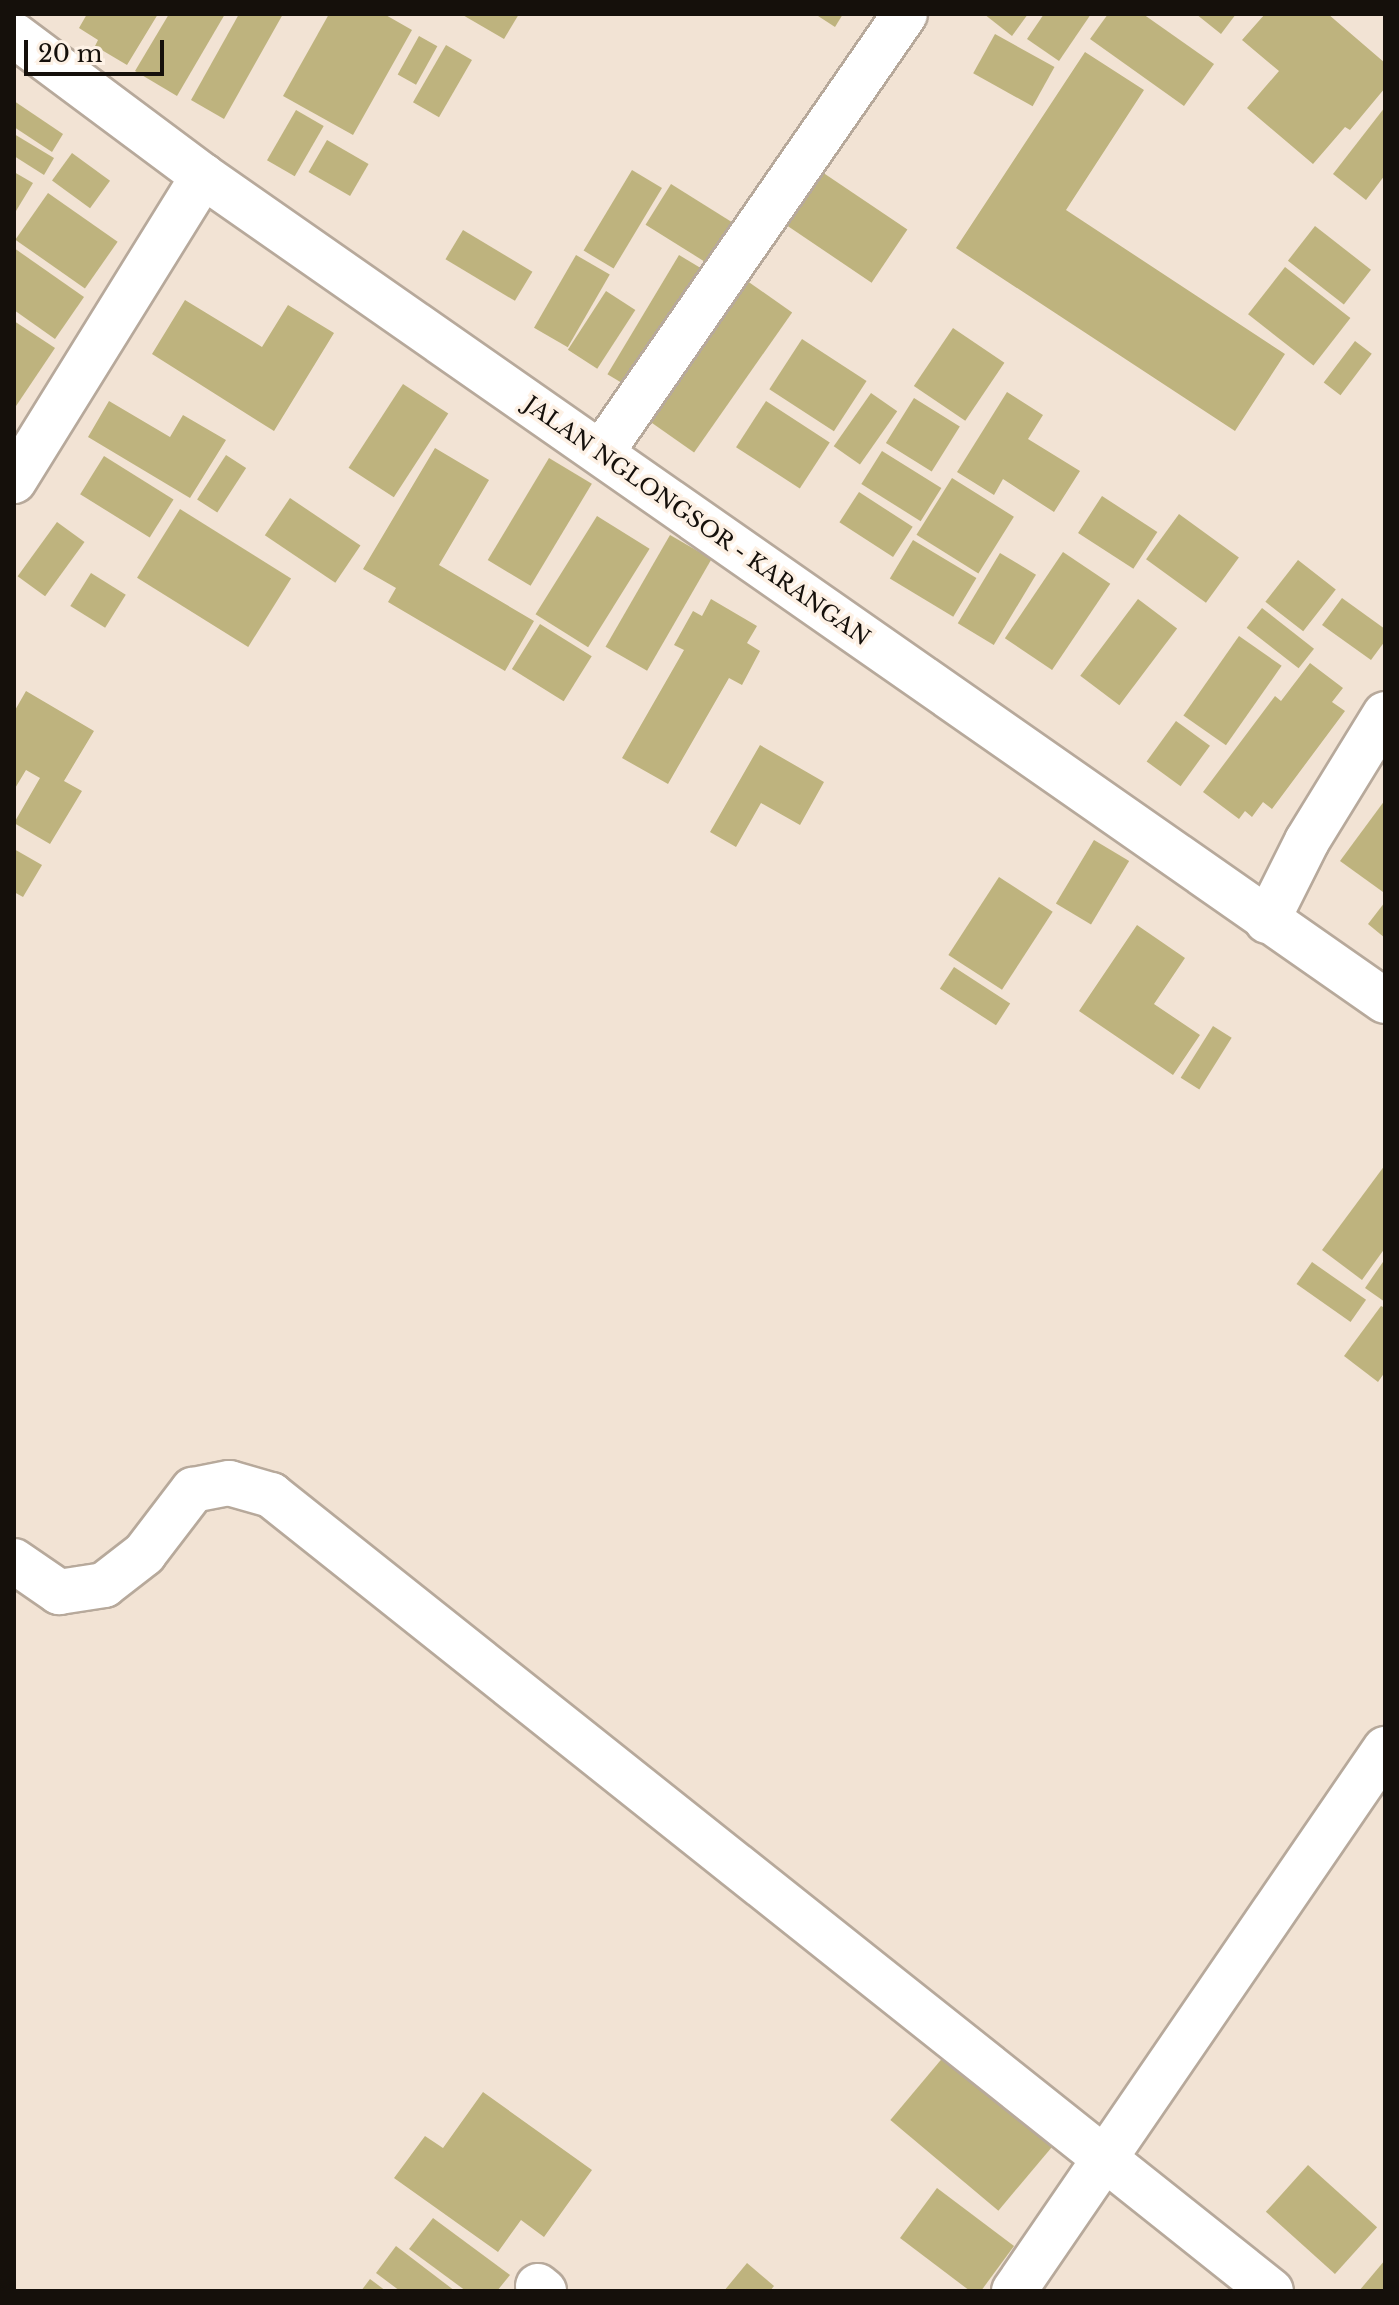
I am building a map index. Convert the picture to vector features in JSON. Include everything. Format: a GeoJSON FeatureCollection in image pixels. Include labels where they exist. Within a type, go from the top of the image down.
{"type":"FeatureCollection","features":[{"type":"Feature","properties":{"kind":"main road"},"geometry":{"type":"LineString","coordinates":[[601,453],[905,14]]}},
{"type":"Feature","properties":{"kind":"main road","name":"JALAN NGLONGSOR - KARANGAN"},"geometry":{"type":"LineString","coordinates":[[14,35],[203,176],[1385,1001]]}},
{"type":"Feature","properties":{"kind":"main road"},"geometry":{"type":"LineString","coordinates":[[14,481],[203,176]]}},
{"type":"Feature","properties":{"kind":"main road"},"geometry":{"type":"LineString","coordinates":[[1267,921],[1307,841],[1385,714]]}},
{"type":"Feature","properties":{"kind":"main road"},"geometry":{"type":"LineString","coordinates":[[14,1561],[59,1592],[104,1585],[144,1554],[193,1490],[229,1483],[271,1495],[1271,2291]]}},
{"type":"Feature","properties":{"kind":"main road"},"geometry":{"type":"LineString","coordinates":[[1014,2291],[1385,1749]]}},
{"type":"Feature","properties":{"kind":"building"},"geometry":{"type":"Polygon","coordinates":[[[87,14],[158,14],[127,65],[95,46],[98,40],[79,28],[87,14]]]}},
{"type":"Feature","properties":{"kind":"building"},"geometry":{"type":"Polygon","coordinates":[[[169,14],[225,14],[177,96],[135,71],[169,14]]]}},
{"type":"Feature","properties":{"kind":"building"},"geometry":{"type":"Polygon","coordinates":[[[239,14],[283,14],[224,119],[191,100],[239,14]]]}},
{"type":"Feature","properties":{"kind":"building"},"geometry":{"type":"Polygon","coordinates":[[[329,14],[384,14],[412,30],[353,135],[283,96],[329,14]]]}},
{"type":"Feature","properties":{"kind":"building"},"geometry":{"type":"Polygon","coordinates":[[[461,14],[519,14],[504,39],[461,14]]]}},
{"type":"Feature","properties":{"kind":"building"},"geometry":{"type":"Polygon","coordinates":[[[815,14],[843,14],[835,27],[815,14]]]}},
{"type":"Feature","properties":{"kind":"building"},"geometry":{"type":"Polygon","coordinates":[[[984,14],[1028,14],[1012,36],[984,14]]]}},
{"type":"Feature","properties":{"kind":"building"},"geometry":{"type":"Polygon","coordinates":[[[1044,14],[1091,14],[1059,61],[1027,39],[1044,14]]]}},
{"type":"Feature","properties":{"kind":"building"},"geometry":{"type":"Polygon","coordinates":[[[1108,14],[1143,14],[1214,64],[1184,106],[1090,39],[1108,14]]]}},
{"type":"Feature","properties":{"kind":"building"},"geometry":{"type":"Polygon","coordinates":[[[1196,14],[1236,14],[1221,34],[1196,14]]]}},
{"type":"Feature","properties":{"kind":"building"},"geometry":{"type":"Polygon","coordinates":[[[1265,14],[1328,14],[1385,63],[1385,88],[1350,130],[1345,127],[1313,164],[1247,108],[1279,71],[1242,40],[1265,14]]]}},
{"type":"Feature","properties":{"kind":"building"},"geometry":{"type":"Polygon","coordinates":[[[995,34],[1054,67],[1033,106],[973,73],[995,34]]]}},
{"type":"Feature","properties":{"kind":"building"},"geometry":{"type":"Polygon","coordinates":[[[419,36],[437,46],[416,85],[398,74],[419,36]]]}},
{"type":"Feature","properties":{"kind":"building"},"geometry":{"type":"Polygon","coordinates":[[[446,45],[472,60],[439,117],[413,102],[446,45]]]}},
{"type":"Feature","properties":{"kind":"building"},"geometry":{"type":"Polygon","coordinates":[[[1085,52],[1144,90],[1066,210],[1285,354],[1235,431],[956,248],[1085,52]]]}},
{"type":"Feature","properties":{"kind":"building"},"geometry":{"type":"Polygon","coordinates":[[[14,101],[63,134],[52,152],[14,127],[14,101]]]}},
{"type":"Feature","properties":{"kind":"building"},"geometry":{"type":"Polygon","coordinates":[[[1385,107],[1385,175],[1366,200],[1333,174],[1385,107]]]}},
{"type":"Feature","properties":{"kind":"building"},"geometry":{"type":"Polygon","coordinates":[[[296,110],[324,126],[295,176],[267,160],[296,110]]]}},
{"type":"Feature","properties":{"kind":"building"},"geometry":{"type":"Polygon","coordinates":[[[14,134],[54,158],[44,175],[14,156],[14,134]]]}},
{"type":"Feature","properties":{"kind":"building"},"geometry":{"type":"Polygon","coordinates":[[[327,140],[369,164],[350,196],[308,172],[327,140]]]}},
{"type":"Feature","properties":{"kind":"building"},"geometry":{"type":"Polygon","coordinates":[[[72,153],[110,181],[90,208],[52,181],[72,153]]]}},
{"type":"Feature","properties":{"kind":"building"},"geometry":{"type":"Polygon","coordinates":[[[632,170],[662,188],[614,269],[584,251],[632,170]]]}},
{"type":"Feature","properties":{"kind":"building"},"geometry":{"type":"Polygon","coordinates":[[[14,172],[33,183],[16,211],[14,210],[14,172]]]}},
{"type":"Feature","properties":{"kind":"building"},"geometry":{"type":"Polygon","coordinates":[[[822,172],[907,230],[872,283],[786,225],[822,172]]]}},
{"type":"Feature","properties":{"kind":"building"},"geometry":{"type":"Polygon","coordinates":[[[671,184],[740,227],[714,268],[646,225],[671,184]]]}},
{"type":"Feature","properties":{"kind":"building"},"geometry":{"type":"Polygon","coordinates":[[[48,193],[118,242],[85,288],[15,240],[48,193]]]}},
{"type":"Feature","properties":{"kind":"building"},"geometry":{"type":"Polygon","coordinates":[[[1315,226],[1371,270],[1344,304],[1288,261],[1315,226]]]}},
{"type":"Feature","properties":{"kind":"building"},"geometry":{"type":"Polygon","coordinates":[[[463,230],[532,272],[515,301],[445,259],[463,230]]]}},
{"type":"Feature","properties":{"kind":"building"},"geometry":{"type":"Polygon","coordinates":[[[14,248],[84,297],[55,339],[14,310],[14,248]]]}},
{"type":"Feature","properties":{"kind":"building"},"geometry":{"type":"Polygon","coordinates":[[[576,255],[610,274],[568,347],[534,328],[576,255]]]}},
{"type":"Feature","properties":{"kind":"building"},"geometry":{"type":"Polygon","coordinates":[[[679,255],[707,272],[636,391],[607,374],[679,255]]]}},
{"type":"Feature","properties":{"kind":"building"},"geometry":{"type":"Polygon","coordinates":[[[1285,267],[1350,318],[1313,365],[1248,314],[1285,267]]]}},
{"type":"Feature","properties":{"kind":"building"},"geometry":{"type":"Polygon","coordinates":[[[743,278],[792,312],[694,452],[645,418],[743,278]]]}},
{"type":"Feature","properties":{"kind":"building"},"geometry":{"type":"Polygon","coordinates":[[[606,291],[635,310],[597,369],[568,350],[606,291]]]}},
{"type":"Feature","properties":{"kind":"building"},"geometry":{"type":"Polygon","coordinates":[[[185,300],[262,347],[288,305],[334,333],[274,431],[152,354],[185,300]]]}},
{"type":"Feature","properties":{"kind":"building"},"geometry":{"type":"Polygon","coordinates":[[[14,321],[55,348],[14,409],[14,321]]]}},
{"type":"Feature","properties":{"kind":"building"},"geometry":{"type":"Polygon","coordinates":[[[953,328],[1004,363],[965,421],[914,386],[953,328]]]}},
{"type":"Feature","properties":{"kind":"building"},"geometry":{"type":"Polygon","coordinates":[[[802,339],[867,381],[834,431],[769,389],[802,339]]]}},
{"type":"Feature","properties":{"kind":"building"},"geometry":{"type":"Polygon","coordinates":[[[1355,341],[1372,354],[1340,395],[1324,383],[1355,341]]]}},
{"type":"Feature","properties":{"kind":"building"},"geometry":{"type":"Polygon","coordinates":[[[403,384],[448,413],[394,497],[349,468],[403,384]]]}},
{"type":"Feature","properties":{"kind":"building"},"geometry":{"type":"Polygon","coordinates":[[[1007,392],[1043,415],[1028,439],[1080,471],[1054,512],[1003,479],[994,495],[957,472],[1007,392]]]}},
{"type":"Feature","properties":{"kind":"building"},"geometry":{"type":"Polygon","coordinates":[[[871,393],[897,411],[860,465],[834,446],[871,393]]]}},
{"type":"Feature","properties":{"kind":"building"},"geometry":{"type":"Polygon","coordinates":[[[914,398],[960,427],[932,472],[886,443],[914,398]]]}},
{"type":"Feature","properties":{"kind":"building"},"geometry":{"type":"Polygon","coordinates":[[[109,401],[170,437],[183,415],[226,440],[190,498],[88,437],[109,401]]]}},
{"type":"Feature","properties":{"kind":"building"},"geometry":{"type":"Polygon","coordinates":[[[766,401],[830,442],[800,489],[736,447],[766,401]]]}},
{"type":"Feature","properties":{"kind":"building"},"geometry":{"type":"Polygon","coordinates":[[[435,448],[489,480],[439,565],[534,621],[505,671],[388,602],[396,588],[363,569],[435,448]]]}},
{"type":"Feature","properties":{"kind":"building"},"geometry":{"type":"Polygon","coordinates":[[[882,451],[941,488],[921,521],[861,484],[882,451]]]}},
{"type":"Feature","properties":{"kind":"building"},"geometry":{"type":"Polygon","coordinates":[[[226,455],[246,468],[217,513],[197,499],[226,455]]]}},
{"type":"Feature","properties":{"kind":"building"},"geometry":{"type":"Polygon","coordinates":[[[104,456],[174,499],[150,538],[80,494],[104,456]]]}},
{"type":"Feature","properties":{"kind":"building"},"geometry":{"type":"Polygon","coordinates":[[[549,458],[592,484],[531,586],[488,560],[549,458]]]}},
{"type":"Feature","properties":{"kind":"building"},"geometry":{"type":"Polygon","coordinates":[[[952,478],[1014,517],[978,574],[916,535],[952,478]]]}},
{"type":"Feature","properties":{"kind":"building"},"geometry":{"type":"Polygon","coordinates":[[[859,492],[913,527],[893,557],[839,522],[859,492]]]}},
{"type":"Feature","properties":{"kind":"building"},"geometry":{"type":"Polygon","coordinates":[[[1102,496],[1157,532],[1133,569],[1078,533],[1102,496]]]}},
{"type":"Feature","properties":{"kind":"building"},"geometry":{"type":"Polygon","coordinates":[[[290,498],[360,546],[335,583],[265,535],[290,498]]]}},
{"type":"Feature","properties":{"kind":"building"},"geometry":{"type":"Polygon","coordinates":[[[180,509],[291,578],[248,647],[137,578],[180,509]]]}},
{"type":"Feature","properties":{"kind":"building"},"geometry":{"type":"Polygon","coordinates":[[[1179,514],[1239,557],[1206,603],[1146,559],[1179,514]]]}},
{"type":"Feature","properties":{"kind":"building"},"geometry":{"type":"Polygon","coordinates":[[[597,516],[650,549],[588,647],[536,614],[597,516]]]}},
{"type":"Feature","properties":{"kind":"building"},"geometry":{"type":"Polygon","coordinates":[[[57,522],[85,542],[45,596],[18,576],[57,522]]]}},
{"type":"Feature","properties":{"kind":"building"},"geometry":{"type":"Polygon","coordinates":[[[670,535],[712,559],[647,671],[606,647],[670,535]]]}},
{"type":"Feature","properties":{"kind":"building"},"geometry":{"type":"Polygon","coordinates":[[[913,540],[976,578],[953,617],[890,579],[913,540]]]}},
{"type":"Feature","properties":{"kind":"building"},"geometry":{"type":"Polygon","coordinates":[[[1063,552],[1110,584],[1052,670],[1005,638],[1063,552]]]}},
{"type":"Feature","properties":{"kind":"building"},"geometry":{"type":"Polygon","coordinates":[[[1000,553],[1036,575],[994,645],[958,623],[1000,553]]]}},
{"type":"Feature","properties":{"kind":"building"},"geometry":{"type":"Polygon","coordinates":[[[1298,560],[1336,590],[1303,631],[1265,602],[1298,560]]]}},
{"type":"Feature","properties":{"kind":"building"},"geometry":{"type":"Polygon","coordinates":[[[91,573],[126,595],[105,628],[70,606],[91,573]]]}},
{"type":"Feature","properties":{"kind":"building"},"geometry":{"type":"Polygon","coordinates":[[[1342,598],[1385,629],[1385,641],[1371,660],[1322,625],[1342,598]]]}},
{"type":"Feature","properties":{"kind":"building"},"geometry":{"type":"Polygon","coordinates":[[[711,599],[757,626],[747,643],[760,651],[742,685],[729,678],[668,784],[622,758],[684,650],[674,645],[693,611],[702,616],[711,599]]]}},
{"type":"Feature","properties":{"kind":"building"},"geometry":{"type":"Polygon","coordinates":[[[1138,599],[1177,628],[1119,705],[1080,676],[1138,599]]]}},
{"type":"Feature","properties":{"kind":"building"},"geometry":{"type":"Polygon","coordinates":[[[1262,608],[1314,649],[1299,668],[1247,628],[1262,608]]]}},
{"type":"Feature","properties":{"kind":"building"},"geometry":{"type":"Polygon","coordinates":[[[540,624],[592,656],[564,701],[512,669],[540,624]]]}},
{"type":"Feature","properties":{"kind":"building"},"geometry":{"type":"Polygon","coordinates":[[[1239,636],[1282,666],[1226,745],[1183,715],[1239,636]]]}},
{"type":"Feature","properties":{"kind":"building"},"geometry":{"type":"Polygon","coordinates":[[[1310,663],[1343,688],[1332,702],[1345,711],[1272,809],[1263,802],[1252,817],[1245,811],[1239,819],[1203,792],[1275,696],[1281,701],[1310,663]]]}},
{"type":"Feature","properties":{"kind":"building"},"geometry":{"type":"Polygon","coordinates":[[[26,691],[94,731],[64,781],[82,791],[50,844],[14,823],[40,778],[26,770],[14,790],[14,712],[26,691]]]}},
{"type":"Feature","properties":{"kind":"building"},"geometry":{"type":"Polygon","coordinates":[[[1176,721],[1210,746],[1181,786],[1147,761],[1176,721]]]}},
{"type":"Feature","properties":{"kind":"building"},"geometry":{"type":"Polygon","coordinates":[[[760,745],[824,782],[800,825],[761,803],[736,847],[710,832],[760,745]]]}},
{"type":"Feature","properties":{"kind":"building"},"geometry":{"type":"Polygon","coordinates":[[[1385,800],[1385,889],[1383,892],[1340,861],[1385,800]]]}},
{"type":"Feature","properties":{"kind":"building"},"geometry":{"type":"Polygon","coordinates":[[[1094,840],[1129,861],[1091,925],[1056,903],[1094,840]]]}},
{"type":"Feature","properties":{"kind":"building"},"geometry":{"type":"Polygon","coordinates":[[[14,849],[42,865],[23,897],[14,892],[14,849]]]}},
{"type":"Feature","properties":{"kind":"building"},"geometry":{"type":"Polygon","coordinates":[[[999,877],[1053,912],[1002,990],[948,955],[999,877]]]}},
{"type":"Feature","properties":{"kind":"building"},"geometry":{"type":"Polygon","coordinates":[[[1385,902],[1385,938],[1368,924],[1385,902]]]}},
{"type":"Feature","properties":{"kind":"building"},"geometry":{"type":"Polygon","coordinates":[[[1137,925],[1185,958],[1154,1004],[1200,1035],[1173,1075],[1079,1011],[1137,925]]]}},
{"type":"Feature","properties":{"kind":"building"},"geometry":{"type":"Polygon","coordinates":[[[954,967],[1010,1003],[996,1025],[940,989],[954,967]]]}},
{"type":"Feature","properties":{"kind":"building"},"geometry":{"type":"Polygon","coordinates":[[[1213,1026],[1232,1038],[1199,1089],[1181,1078],[1213,1026]]]}},
{"type":"Feature","properties":{"kind":"building"},"geometry":{"type":"Polygon","coordinates":[[[1385,1165],[1385,1248],[1362,1280],[1322,1250],[1385,1165]]]}},
{"type":"Feature","properties":{"kind":"building"},"geometry":{"type":"Polygon","coordinates":[[[1385,1259],[1385,1302],[1365,1288],[1385,1259]]]}},
{"type":"Feature","properties":{"kind":"building"},"geometry":{"type":"Polygon","coordinates":[[[1312,1262],[1366,1300],[1351,1322],[1297,1284],[1312,1262]]]}},
{"type":"Feature","properties":{"kind":"building"},"geometry":{"type":"Polygon","coordinates":[[[1381,1306],[1385,1308],[1385,1372],[1378,1382],[1344,1356],[1381,1306]]]}},
{"type":"Feature","properties":{"kind":"building"},"geometry":{"type":"Polygon","coordinates":[[[945,2055],[1053,2146],[998,2211],[890,2120],[945,2055]]]}},
{"type":"Feature","properties":{"kind":"building"},"geometry":{"type":"Polygon","coordinates":[[[483,2092],[592,2170],[544,2237],[521,2220],[498,2252],[394,2178],[425,2136],[443,2148],[483,2092]]]}},
{"type":"Feature","properties":{"kind":"building"},"geometry":{"type":"Polygon","coordinates":[[[1308,2165],[1377,2227],[1335,2274],[1266,2212],[1308,2165]]]}},
{"type":"Feature","properties":{"kind":"building"},"geometry":{"type":"Polygon","coordinates":[[[937,2188],[1014,2246],[981,2291],[970,2291],[900,2238],[937,2188]]]}},
{"type":"Feature","properties":{"kind":"building"},"geometry":{"type":"Polygon","coordinates":[[[433,2218],[510,2275],[497,2291],[466,2291],[409,2249],[433,2218]]]}},
{"type":"Feature","properties":{"kind":"building"},"geometry":{"type":"Polygon","coordinates":[[[396,2246],[455,2291],[400,2291],[376,2273],[396,2246]]]}},
{"type":"Feature","properties":{"kind":"building"},"geometry":{"type":"Polygon","coordinates":[[[1385,2260],[1385,2291],[1359,2291],[1385,2260]]]}},
{"type":"Feature","properties":{"kind":"building"},"geometry":{"type":"Polygon","coordinates":[[[747,2263],[774,2286],[770,2291],[724,2291],[747,2263]]]}},
{"type":"Feature","properties":{"kind":"building"},"geometry":{"type":"Polygon","coordinates":[[[370,2279],[386,2291],[361,2291],[370,2279]]]}}]}
